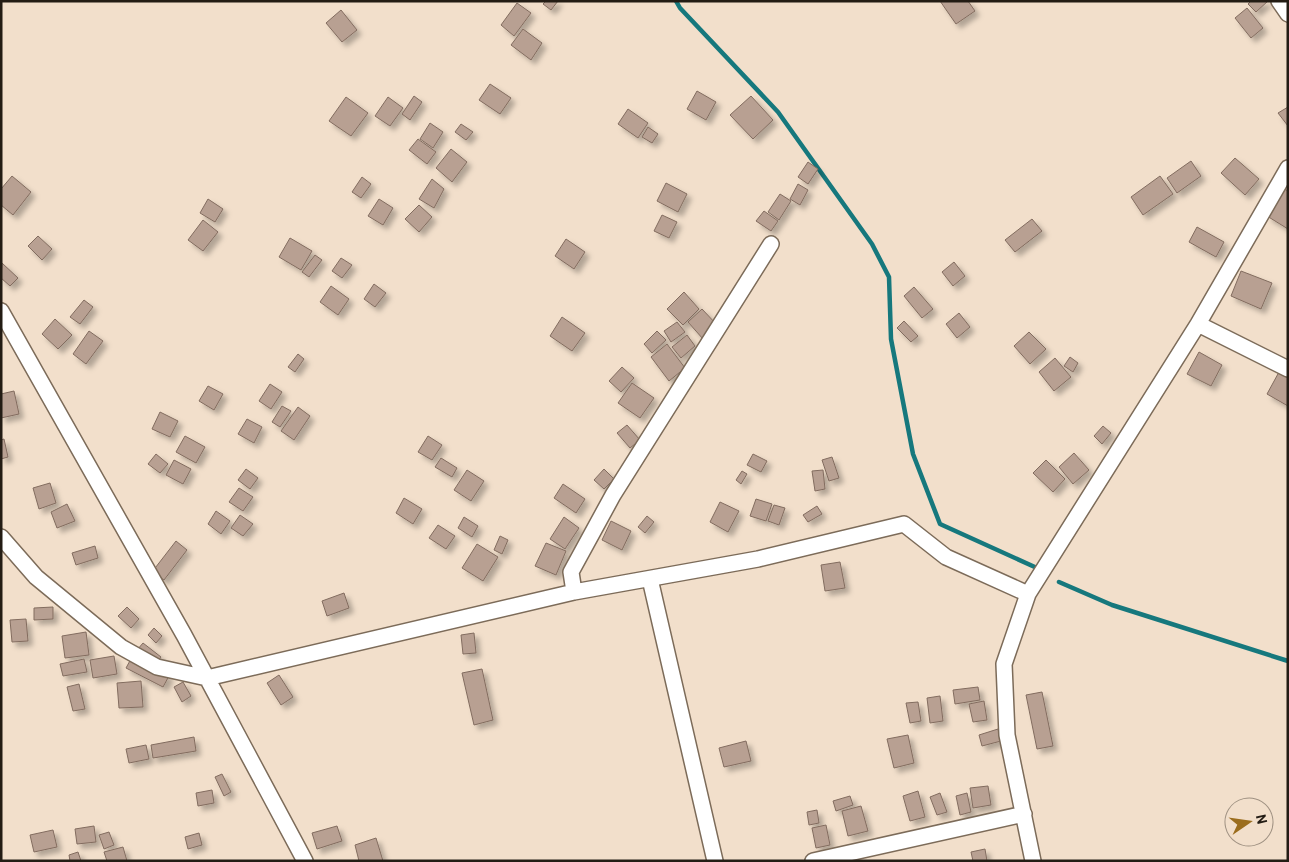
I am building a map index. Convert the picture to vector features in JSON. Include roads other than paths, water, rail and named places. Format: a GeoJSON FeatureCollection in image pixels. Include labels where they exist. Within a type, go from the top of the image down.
{"type":"FeatureCollection","features":[{"type":"Feature","properties":{"kind":"street"},"geometry":{"type":"LineString","coordinates":[[1279,1],[1288,14]]}},
{"type":"Feature","properties":{"kind":"street"},"geometry":{"type":"LineString","coordinates":[[1033,861],[1007,735],[1004,664],[1028,594],[1283,187],[1288,168]]}},
{"type":"Feature","properties":{"kind":"street"},"geometry":{"type":"LineString","coordinates":[[574,592],[571,572],[613,496],[771,244]]}},
{"type":"Feature","properties":{"kind":"street"},"geometry":{"type":"LineString","coordinates":[[1,312],[208,678],[306,861]]}},
{"type":"Feature","properties":{"kind":"street"},"geometry":{"type":"LineString","coordinates":[[1198,324],[1288,369]]}},
{"type":"Feature","properties":{"kind":"street"},"geometry":{"type":"LineString","coordinates":[[1,537],[36,577],[121,647],[157,667],[208,678],[574,592],[758,559],[904,524],[946,557],[1028,594]]}},
{"type":"Feature","properties":{"kind":"street"},"geometry":{"type":"LineString","coordinates":[[650,578],[715,861]]}},
{"type":"Feature","properties":{"kind":"street"},"geometry":{"type":"LineString","coordinates":[[812,861],[1024,814]]}},
{"type":"Feature","properties":{"kind":"waterway"},"geometry":{"type":"LineString","coordinates":[[676,1],[680,8],[778,112],[872,244],[889,277],[891,339],[913,454],[940,524],[1037,568]]}},
{"type":"Feature","properties":{"kind":"waterway"},"geometry":{"type":"LineString","coordinates":[[1059,582],[1112,605],[1288,661]]}}]}
